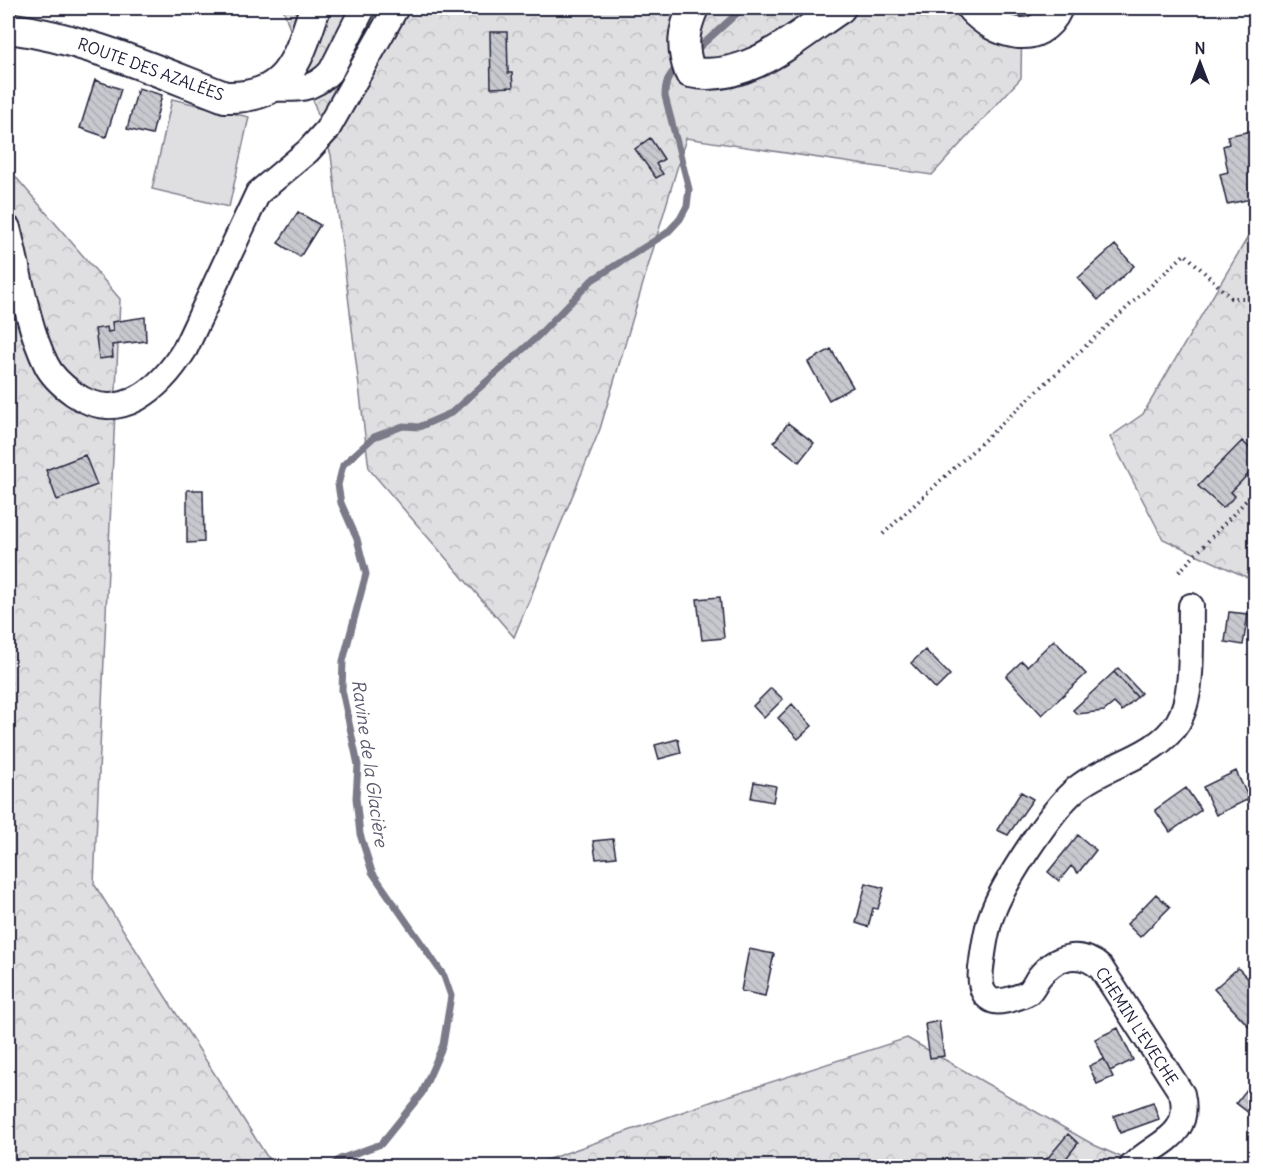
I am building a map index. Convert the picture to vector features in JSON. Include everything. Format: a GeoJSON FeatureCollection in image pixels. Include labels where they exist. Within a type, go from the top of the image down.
{"type":"FeatureCollection","features":[{"type":"Feature","properties":{"kind":"main road","name":"ROUTE DES AZALÉES"},"geometry":{"type":"LineString","coordinates":[[8,28],[47,33],[94,47],[225,97],[242,98],[270,88],[283,79],[299,57],[315,8]]}},
{"type":"Feature","properties":{"kind":"main road"},"geometry":{"type":"LineString","coordinates":[[688,20],[683,54],[690,72],[710,76],[738,69],[770,55],[840,8]]}},
{"type":"Feature","properties":{"kind":"main road"},"geometry":{"type":"LineString","coordinates":[[972,8],[984,21],[999,29],[1023,34],[1041,26],[1057,8]]}},
{"type":"Feature","properties":{"kind":"street"},"geometry":{"type":"LineString","coordinates":[[270,88],[304,89],[323,80],[363,8]]}},
{"type":"Feature","properties":{"kind":"street"},"geometry":{"type":"LineString","coordinates":[[8,228],[38,344],[47,366],[61,385],[83,400],[112,406],[134,401],[157,386],[172,369],[185,349],[258,193],[308,151],[327,130],[396,8]]}},
{"type":"Feature","properties":{"kind":"street","name":"CHEMIN L'EVECHE"},"geometry":{"type":"LineString","coordinates":[[1132,1167],[1174,1135],[1183,1121],[1184,1104],[1182,1094],[1101,968],[1095,962],[1079,957],[1058,959],[1040,976],[1029,991],[1001,1001],[990,1000],[986,995],[980,980],[981,969],[988,927],[1001,894],[1058,807],[1076,789],[1098,774],[1152,747],[1177,724],[1188,693],[1191,606]]}},
{"type":"Feature","properties":{"kind":"path"},"geometry":{"type":"LineString","coordinates":[[883,534],[1185,254],[1231,298],[1256,298]]}},
{"type":"Feature","properties":{"kind":"path"},"geometry":{"type":"LineString","coordinates":[[1179,572],[1256,490]]}},
{"type":"Feature","properties":{"kind":"green space"},"geometry":{"type":"Polygon","coordinates":[[[283,8],[1022,8],[1021,78],[932,175],[686,138],[600,429],[514,637],[369,469],[331,155],[283,8]]]}},
{"type":"Feature","properties":{"kind":"green space"},"geometry":{"type":"Polygon","coordinates":[[[172,99],[249,117],[229,207],[152,189],[172,99]]]}},
{"type":"Feature","properties":{"kind":"green space"},"geometry":{"type":"Polygon","coordinates":[[[8,168],[120,299],[94,884],[273,1166],[8,1166],[8,168]]]}},
{"type":"Feature","properties":{"kind":"green space"},"geometry":{"type":"Polygon","coordinates":[[[1255,225],[1255,581],[1163,539],[1110,437],[1143,414],[1255,225]]]}},
{"type":"Feature","properties":{"kind":"green space"},"geometry":{"type":"Polygon","coordinates":[[[907,1038],[1094,1145],[1141,1166],[529,1166],[719,1099],[907,1038]]]}},
{"type":"Feature","properties":{"kind":"building"},"geometry":{"type":"Polygon","coordinates":[[[490,32],[507,32],[508,73],[512,73],[513,87],[491,88],[490,32]]]}},
{"type":"Feature","properties":{"kind":"building"},"geometry":{"type":"Polygon","coordinates":[[[95,80],[121,89],[106,137],[80,128],[95,80]]]}},
{"type":"Feature","properties":{"kind":"building"},"geometry":{"type":"Polygon","coordinates":[[[138,88],[162,95],[152,135],[127,129],[138,88]]]}},
{"type":"Feature","properties":{"kind":"building"},"geometry":{"type":"Polygon","coordinates":[[[1256,130],[1256,198],[1227,204],[1220,174],[1228,172],[1223,146],[1229,144],[1227,136],[1256,130]]]}},
{"type":"Feature","properties":{"kind":"building"},"geometry":{"type":"Polygon","coordinates":[[[650,138],[664,159],[656,164],[663,174],[656,178],[635,149],[650,138]]]}},
{"type":"Feature","properties":{"kind":"building"},"geometry":{"type":"Polygon","coordinates":[[[298,212],[320,225],[300,257],[278,243],[298,212]]]}},
{"type":"Feature","properties":{"kind":"building"},"geometry":{"type":"Polygon","coordinates":[[[1115,245],[1134,266],[1098,300],[1078,278],[1115,245]]]}},
{"type":"Feature","properties":{"kind":"building"},"geometry":{"type":"Polygon","coordinates":[[[145,317],[146,341],[112,345],[113,357],[99,359],[95,329],[107,327],[108,332],[113,331],[112,322],[145,317]]]}},
{"type":"Feature","properties":{"kind":"building"},"geometry":{"type":"Polygon","coordinates":[[[831,349],[853,387],[829,400],[808,362],[831,349]]]}},
{"type":"Feature","properties":{"kind":"building"},"geometry":{"type":"Polygon","coordinates":[[[788,423],[814,443],[799,462],[774,442],[788,423]]]}},
{"type":"Feature","properties":{"kind":"building"},"geometry":{"type":"Polygon","coordinates":[[[1242,441],[1256,454],[1256,466],[1231,492],[1235,496],[1223,508],[1198,486],[1242,441]]]}},
{"type":"Feature","properties":{"kind":"building"},"geometry":{"type":"Polygon","coordinates":[[[85,455],[97,485],[57,500],[46,470],[85,455]]]}},
{"type":"Feature","properties":{"kind":"building"},"geometry":{"type":"Polygon","coordinates":[[[187,490],[203,490],[204,542],[187,543],[187,490]]]}},
{"type":"Feature","properties":{"kind":"building"},"geometry":{"type":"Polygon","coordinates":[[[720,597],[724,638],[702,640],[697,599],[720,597]]]}},
{"type":"Feature","properties":{"kind":"building"},"geometry":{"type":"Polygon","coordinates":[[[1229,612],[1248,614],[1243,645],[1225,642],[1229,612]]]}},
{"type":"Feature","properties":{"kind":"building"},"geometry":{"type":"Polygon","coordinates":[[[1054,640],[1086,674],[1042,715],[1006,676],[1022,661],[1027,666],[1054,640]]]}},
{"type":"Feature","properties":{"kind":"building"},"geometry":{"type":"Polygon","coordinates":[[[925,650],[950,675],[936,689],[911,663],[925,650]]]}},
{"type":"Feature","properties":{"kind":"building"},"geometry":{"type":"Polygon","coordinates":[[[1118,668],[1141,693],[1137,697],[1114,672],[1118,668]]]}},
{"type":"Feature","properties":{"kind":"building"},"geometry":{"type":"Polygon","coordinates":[[[1114,672],[1137,697],[1122,711],[1114,703],[1104,711],[1077,714],[1073,710],[1114,672]]]}},
{"type":"Feature","properties":{"kind":"building"},"geometry":{"type":"Polygon","coordinates":[[[771,688],[783,699],[764,718],[753,706],[771,688]]]}},
{"type":"Feature","properties":{"kind":"building"},"geometry":{"type":"Polygon","coordinates":[[[792,704],[812,726],[798,739],[778,718],[792,704]]]}},
{"type":"Feature","properties":{"kind":"building"},"geometry":{"type":"Polygon","coordinates":[[[678,739],[681,753],[659,759],[655,745],[678,739]]]}},
{"type":"Feature","properties":{"kind":"building"},"geometry":{"type":"Polygon","coordinates":[[[1236,771],[1249,799],[1216,815],[1203,787],[1236,771]]]}},
{"type":"Feature","properties":{"kind":"building"},"geometry":{"type":"Polygon","coordinates":[[[754,782],[776,786],[773,802],[751,798],[754,782]]]}},
{"type":"Feature","properties":{"kind":"building"},"geometry":{"type":"Polygon","coordinates":[[[1186,788],[1201,810],[1170,832],[1155,810],[1186,788]]]}},
{"type":"Feature","properties":{"kind":"building"},"geometry":{"type":"Polygon","coordinates":[[[1021,792],[1033,799],[1008,835],[997,830],[1021,792]]]}},
{"type":"Feature","properties":{"kind":"building"},"geometry":{"type":"Polygon","coordinates":[[[1078,835],[1096,850],[1078,873],[1071,866],[1059,881],[1048,872],[1078,835]]]}},
{"type":"Feature","properties":{"kind":"building"},"geometry":{"type":"Polygon","coordinates":[[[613,839],[616,857],[596,859],[593,841],[613,839]]]}},
{"type":"Feature","properties":{"kind":"building"},"geometry":{"type":"Polygon","coordinates":[[[866,883],[884,888],[878,909],[873,908],[868,927],[856,923],[866,883]]]}},
{"type":"Feature","properties":{"kind":"building"},"geometry":{"type":"Polygon","coordinates":[[[1156,894],[1170,907],[1140,937],[1127,924],[1156,894]]]}},
{"type":"Feature","properties":{"kind":"building"},"geometry":{"type":"Polygon","coordinates":[[[749,949],[774,954],[765,996],[741,991],[749,949]]]}},
{"type":"Feature","properties":{"kind":"building"},"geometry":{"type":"Polygon","coordinates":[[[1238,968],[1256,987],[1256,1034],[1214,989],[1238,968]]]}},
{"type":"Feature","properties":{"kind":"building"},"geometry":{"type":"Polygon","coordinates":[[[939,1021],[944,1056],[930,1058],[925,1024],[939,1021]]]}},
{"type":"Feature","properties":{"kind":"building"},"geometry":{"type":"Polygon","coordinates":[[[1118,1028],[1133,1060],[1110,1071],[1095,1039],[1118,1028]]]}},
{"type":"Feature","properties":{"kind":"building"},"geometry":{"type":"Polygon","coordinates":[[[1104,1059],[1113,1077],[1097,1084],[1089,1066],[1104,1059]]]}},
{"type":"Feature","properties":{"kind":"building"},"geometry":{"type":"Polygon","coordinates":[[[1248,1088],[1256,1095],[1256,1106],[1249,1113],[1236,1103],[1248,1088]]]}},
{"type":"Feature","properties":{"kind":"building"},"geometry":{"type":"Polygon","coordinates":[[[1153,1102],[1159,1119],[1120,1133],[1114,1116],[1153,1102]]]}},
{"type":"Feature","properties":{"kind":"building"},"geometry":{"type":"Polygon","coordinates":[[[1068,1134],[1078,1143],[1064,1161],[1070,1166],[1041,1166],[1068,1134]]]}},
{"type":"Feature","properties":{"kind":"waterway","name":"Ravine de la Glacière"},"geometry":{"type":"LineString","coordinates":[[693,53],[743,8]]}},
{"type":"Feature","properties":{"kind":"waterway","name":"Ravine de la Glacière"},"geometry":{"type":"LineString","coordinates":[[332,1166],[340,1159],[381,1144],[422,1093],[443,1045],[451,996],[444,976],[372,872],[360,834],[356,798],[358,765],[342,690],[343,661],[366,574],[357,539],[341,503],[338,485],[343,465],[374,437],[403,426],[419,427],[451,413],[537,337],[592,280],[667,233],[680,219],[687,206],[689,189],[665,96],[668,78],[680,64]]}}]}
